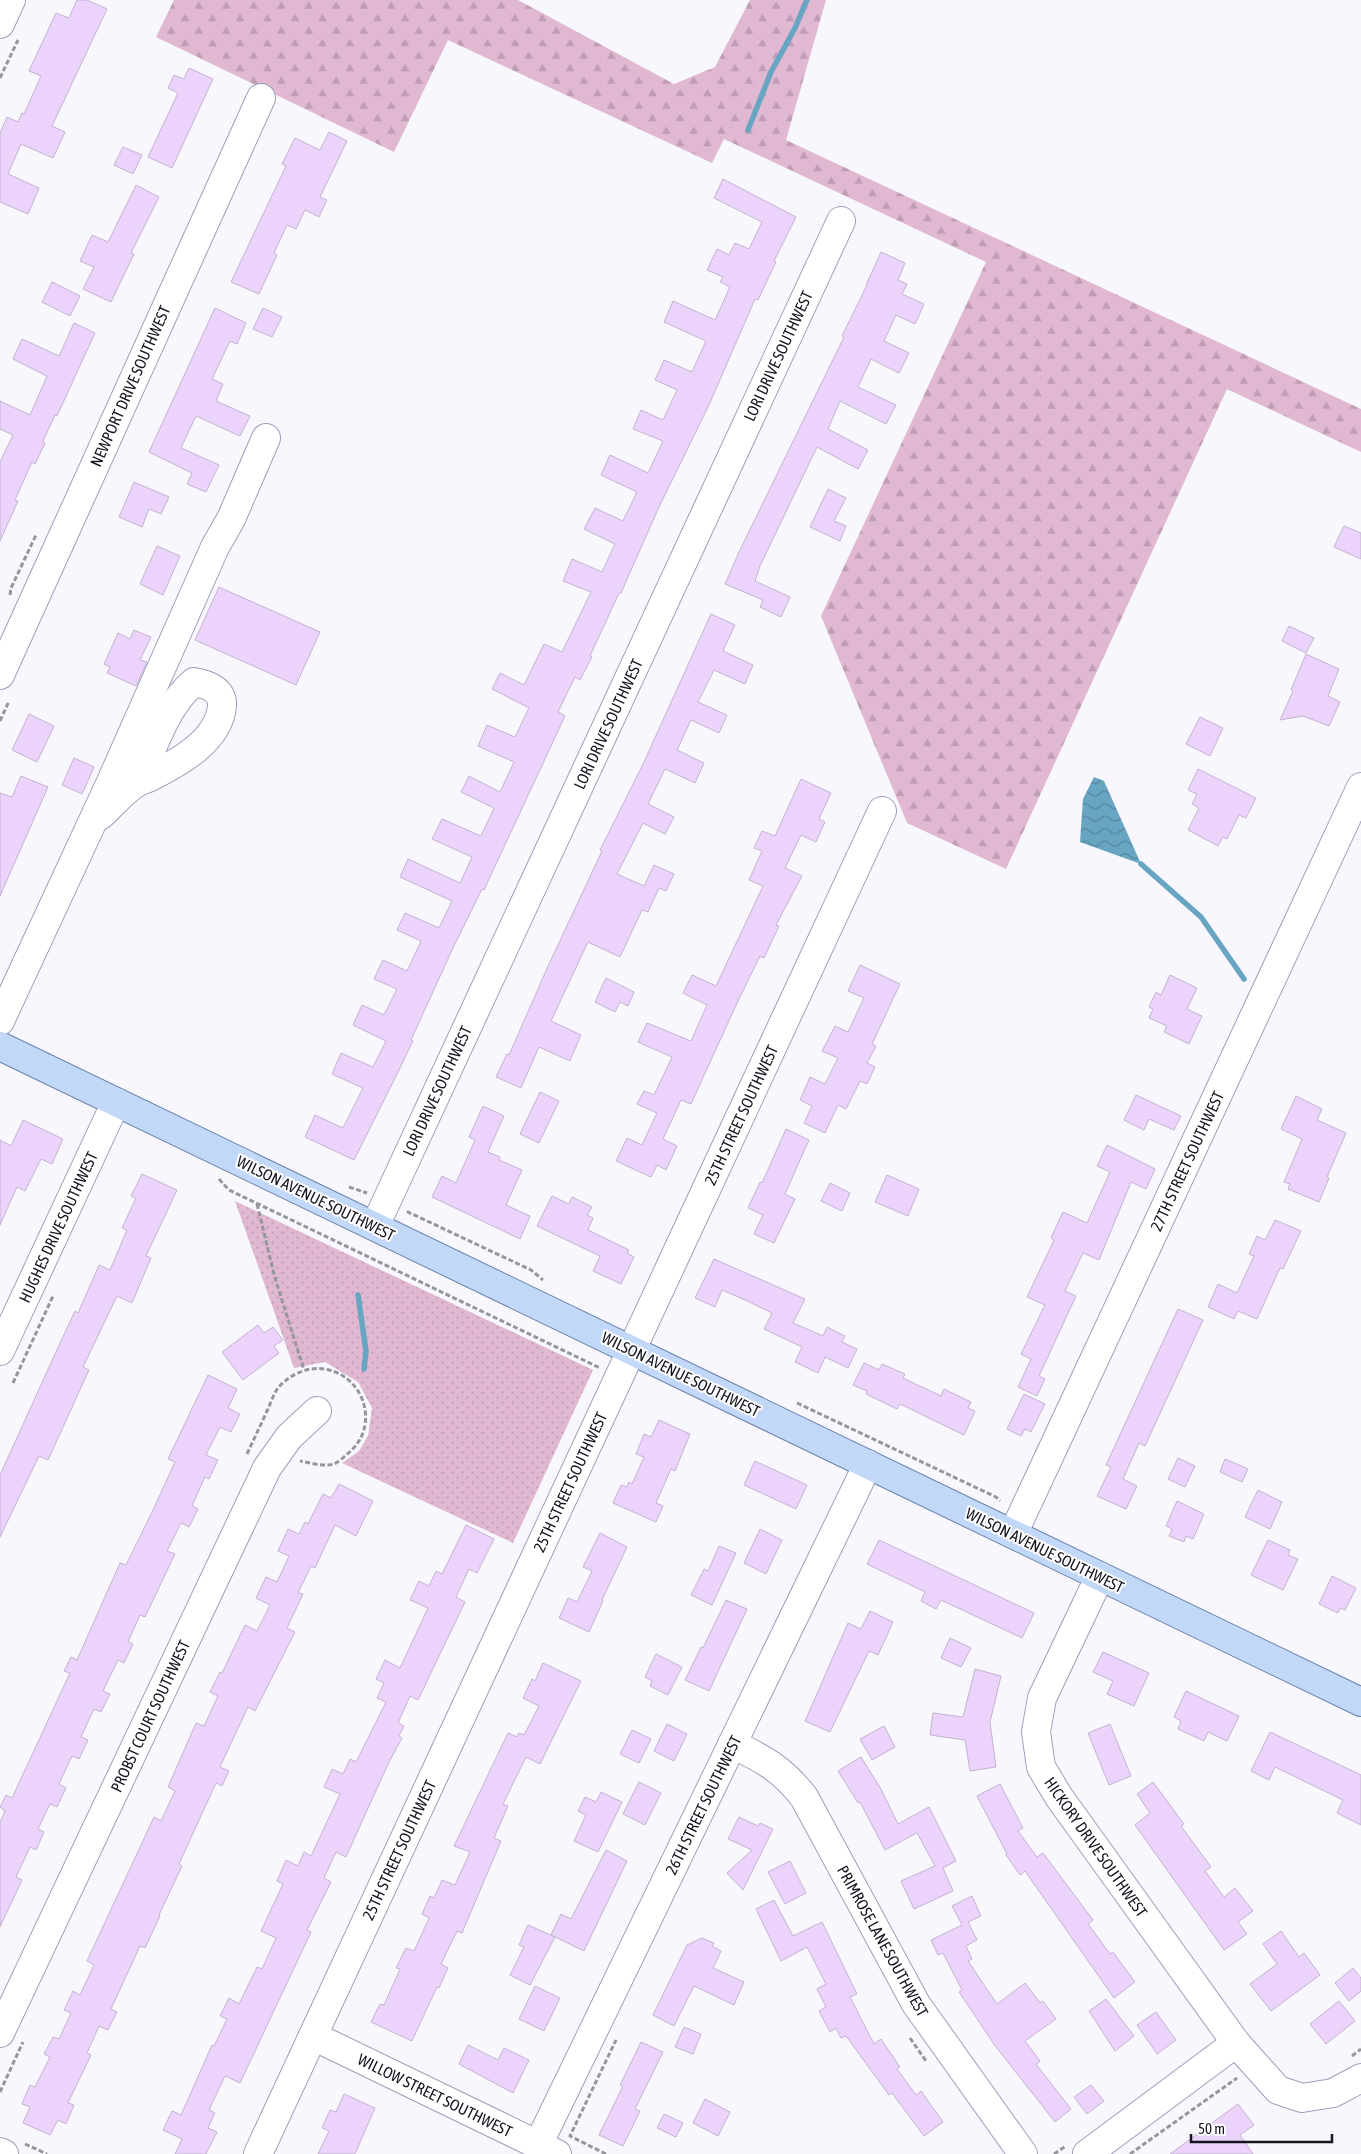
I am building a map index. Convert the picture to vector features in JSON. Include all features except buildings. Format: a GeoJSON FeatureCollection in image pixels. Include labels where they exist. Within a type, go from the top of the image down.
{"type":"FeatureCollection","features":[{"type":"Feature","properties":{"kind":"main road","name":"WILSON AVENUE SOUTHWEST"},"geometry":{"type":"LineString","coordinates":[[0,1046],[868,1464],[1018,1525],[1100,1576],[1361,1702]]}},
{"type":"Feature","properties":{"kind":"street"},"geometry":{"type":"LineString","coordinates":[[0,24],[11,0]]}},
{"type":"Feature","properties":{"kind":"street","name":"NEWPORT DRIVE SOUTHWEST"},"geometry":{"type":"LineString","coordinates":[[0,675],[261,98]]}},
{"type":"Feature","properties":{"kind":"street","name":"LORI DRIVE SOUTHWEST"},"geometry":{"type":"LineString","coordinates":[[375,1226],[841,221]]}},
{"type":"Feature","properties":{"kind":"street"},"geometry":{"type":"LineString","coordinates":[[0,1022],[91,825],[215,547],[232,519],[266,438]]}},
{"type":"Feature","properties":{"kind":"street"},"geometry":{"type":"LineString","coordinates":[[91,825],[138,782]]}},
{"type":"Feature","properties":{"kind":"street","name":"27TH STREET SOUTHWEST"},"geometry":{"type":"LineString","coordinates":[[1018,1525],[1361,787]]}},
{"type":"Feature","properties":{"kind":"street","name":"25TH STREET SOUTHWEST"},"geometry":{"type":"LineString","coordinates":[[258,2154],[882,811]]}},
{"type":"Feature","properties":{"kind":"street","name":"HUGHES DRIVE SOUTHWEST"},"geometry":{"type":"LineString","coordinates":[[0,1351],[116,1102]]}},
{"type":"Feature","properties":{"kind":"street","name":"PROBST COURT SOUTHWEST"},"geometry":{"type":"LineString","coordinates":[[0,2033],[267,1468],[289,1437],[318,1411]]}},
{"type":"Feature","properties":{"kind":"street","name":"26TH STREET SOUTHWEST"},"geometry":{"type":"LineString","coordinates":[[547,2149],[732,1744],[868,1464]]}},
{"type":"Feature","properties":{"kind":"street","name":"HICKORY DRIVE SOUTHWEST"},"geometry":{"type":"LineString","coordinates":[[1100,1576],[1042,1698],[1036,1732],[1042,1767],[1059,1797],[1236,2043],[1278,2090],[1302,2098],[1334,2093],[1354,2069]]}},
{"type":"Feature","properties":{"kind":"street","name":"PRIMROSE LANE SOUTHWEST"},"geometry":{"type":"LineString","coordinates":[[732,1744],[762,1758],[789,1778],[804,1797],[916,2004],[1023,2154]]}},
{"type":"Feature","properties":{"kind":"street","name":"WILLOW STREET SOUTHWEST"},"geometry":{"type":"LineString","coordinates":[[313,2036],[547,2149]]}},
{"type":"Feature","properties":{"kind":"street"},"geometry":{"type":"LineString","coordinates":[[1078,2148],[1236,2043]]}},
{"type":"Feature","properties":{"kind":"street"},"geometry":{"type":"LineString","coordinates":[[0,2152],[4,2154]]}},
{"type":"Feature","properties":{"kind":"path"},"geometry":{"type":"LineString","coordinates":[[0,721],[9,701]]}},
{"type":"Feature","properties":{"kind":"path"},"geometry":{"type":"LineString","coordinates":[[214,1174],[230,1190],[600,1368],[596,1377]]}},
{"type":"Feature","properties":{"kind":"path"},"geometry":{"type":"LineString","coordinates":[[348,1186],[368,1193]]}},
{"type":"Feature","properties":{"kind":"path"},"geometry":{"type":"LineString","coordinates":[[257,1203],[275,1278],[304,1370]]}},
{"type":"Feature","properties":{"kind":"path"},"geometry":{"type":"LineString","coordinates":[[412,1203],[408,1212],[532,1270],[542,1280],[550,1284]]}},
{"type":"Feature","properties":{"kind":"path"},"geometry":{"type":"LineString","coordinates":[[791,1400],[996,1497],[1005,1506],[1018,1525]]}},
{"type":"Feature","properties":{"kind":"path"},"geometry":{"type":"LineString","coordinates":[[908,2034],[930,2066]]}},
{"type":"Feature","properties":{"kind":"path"},"geometry":{"type":"LineString","coordinates":[[606,2154],[570,2136],[617,2039]]}},
{"type":"Feature","properties":{"kind":"path"},"geometry":{"type":"LineString","coordinates":[[1354,2069],[1361,2049]]}},
{"type":"Feature","properties":{"kind":"path"},"geometry":{"type":"LineString","coordinates":[[1130,2154],[1236,2077],[1242,2083]]}},
{"type":"Feature","properties":{"kind":"path"},"geometry":{"type":"LineString","coordinates":[[1054,2154],[1078,2148]]}},
{"type":"Feature","properties":{"kind":"green space"},"geometry":{"type":"Polygon","coordinates":[[[174,0],[518,0],[674,84],[715,67],[750,0],[826,0],[786,140],[1361,409],[1361,452],[1227,389],[1006,869],[907,823],[821,616],[986,262],[724,139],[712,163],[448,40],[394,152],[156,37],[174,0]]]}},
{"type":"Feature","properties":{"kind":"green space"},"geometry":{"type":"Polygon","coordinates":[[[235,1201],[593,1370],[513,1543],[342,1463],[359,1451],[368,1436],[372,1408],[358,1382],[325,1362],[294,1368],[235,1201]]]}},
{"type":"Feature","properties":{"kind":"water"},"geometry":{"type":"Polygon","coordinates":[[[1094,777],[1104,781],[1141,864],[1080,842],[1083,799],[1094,777]]]}},
{"type":"Feature","properties":{"kind":"waterway"},"geometry":{"type":"LineString","coordinates":[[748,130],[771,72],[795,28],[807,0]]}},
{"type":"Feature","properties":{"kind":"waterway"},"geometry":{"type":"LineString","coordinates":[[1141,864],[1201,917],[1244,979]]}},
{"type":"Feature","properties":{"kind":"waterway"},"geometry":{"type":"LineString","coordinates":[[358,1295],[366,1351],[364,1369]]}}]}
